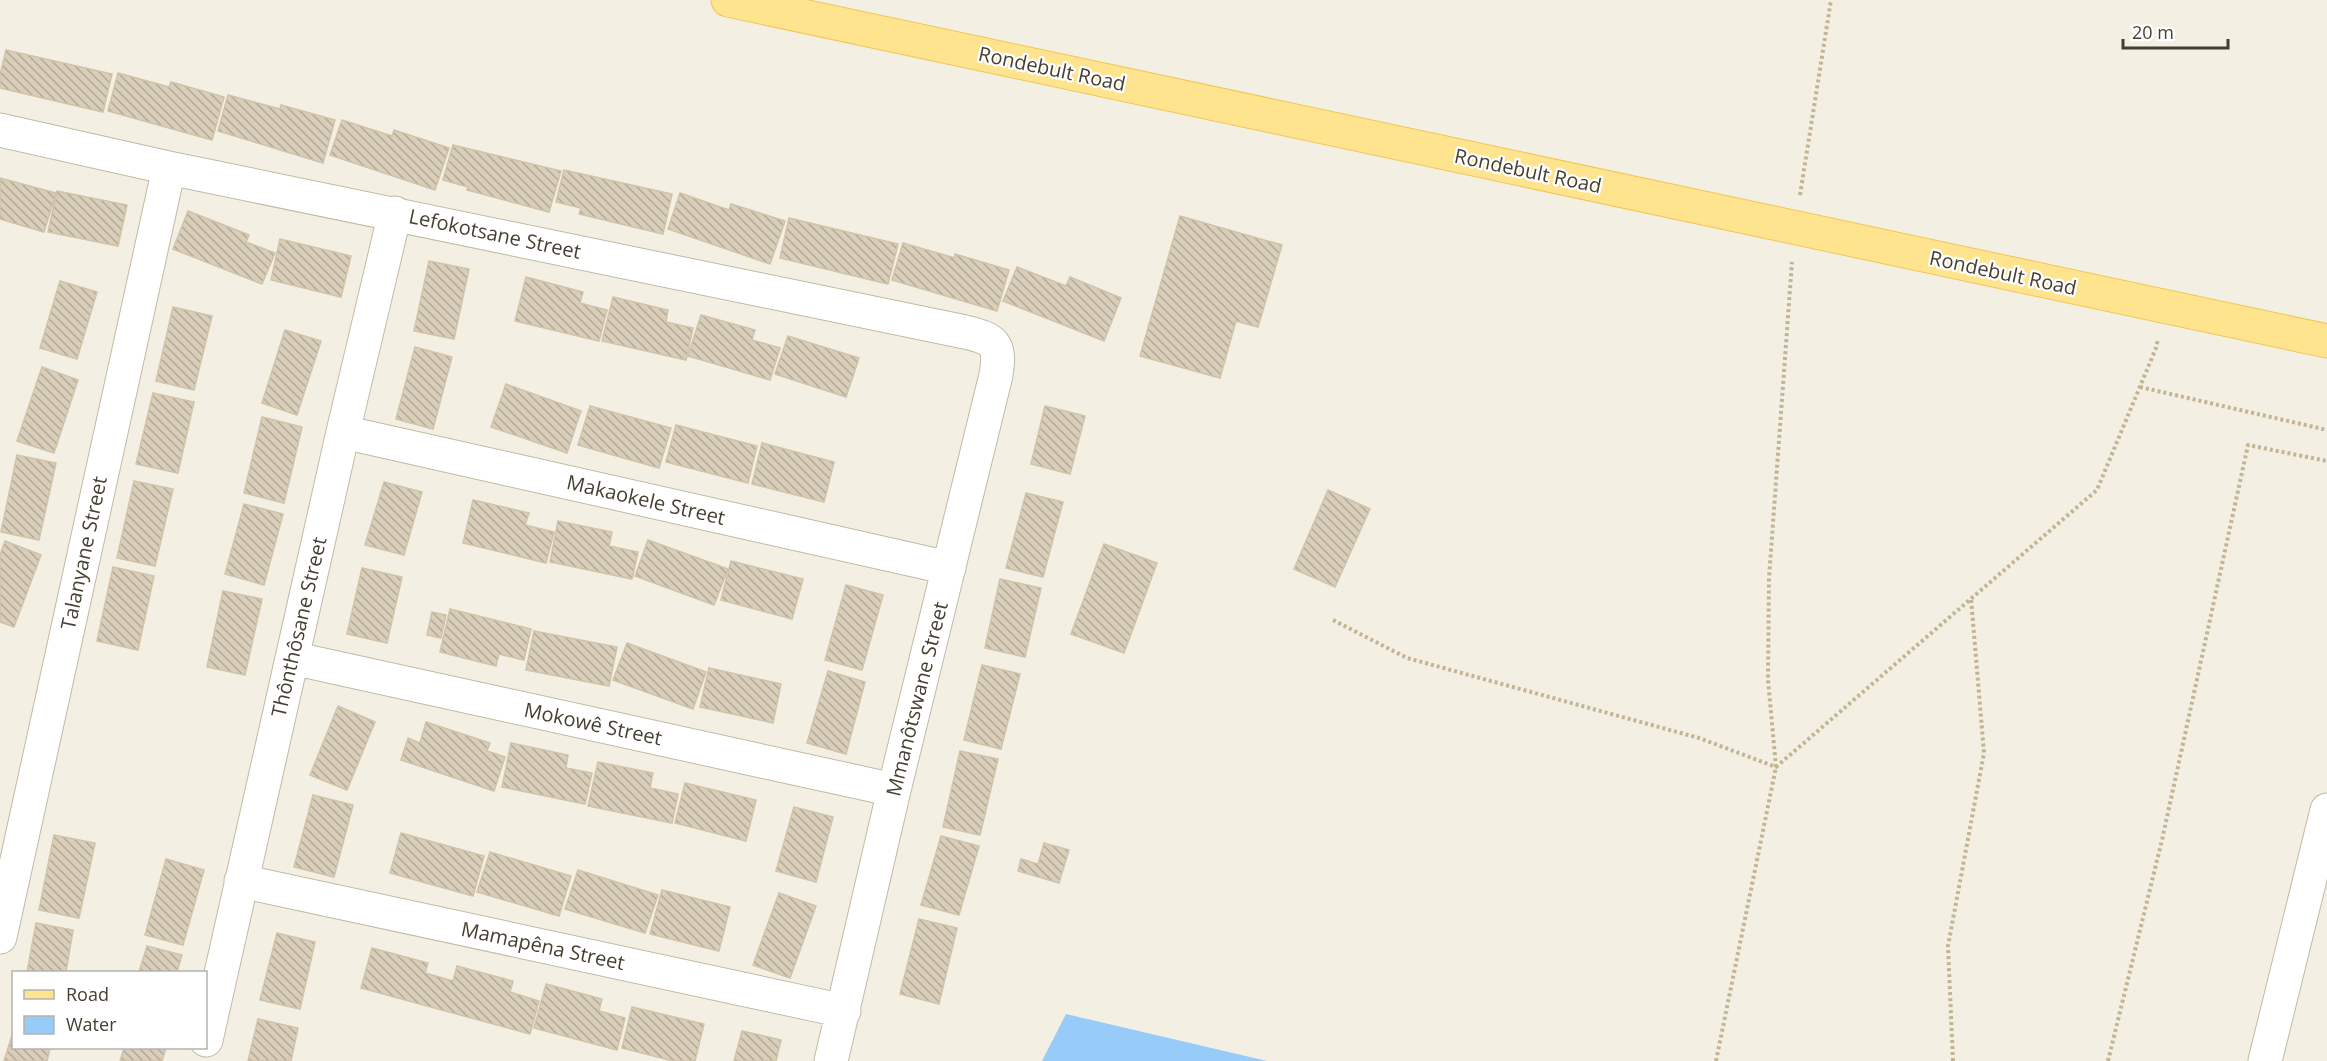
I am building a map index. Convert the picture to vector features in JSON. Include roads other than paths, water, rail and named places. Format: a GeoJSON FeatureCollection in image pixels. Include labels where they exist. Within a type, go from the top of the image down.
{"type":"FeatureCollection","features":[{"type":"Feature","properties":{"kind":"main road","name":"Rondebult Road"},"geometry":{"type":"LineString","coordinates":[[728,0],[2163,308],[2327,341]]}},
{"type":"Feature","properties":{"kind":"street","name":"Lefokotsane Street"},"geometry":{"type":"LineString","coordinates":[[0,130],[169,168],[941,327],[990,340]]}},
{"type":"Feature","properties":{"kind":"street","name":"Talanyane Street"},"geometry":{"type":"LineString","coordinates":[[0,937],[169,168]]}},
{"type":"Feature","properties":{"kind":"street","name":"Thônthôsane Street"},"geometry":{"type":"LineString","coordinates":[[207,1035],[343,432],[395,213]]}},
{"type":"Feature","properties":{"kind":"street","name":"Mmanôtswane Street"},"geometry":{"type":"LineString","coordinates":[[831,1061],[894,790],[997,369],[998,352],[996,345],[990,340]]}},
{"type":"Feature","properties":{"kind":"street","name":"Makaokele Street"},"geometry":{"type":"LineString","coordinates":[[343,432],[949,568]]}},
{"type":"Feature","properties":{"kind":"street","name":"Mokowê Street"},"geometry":{"type":"LineString","coordinates":[[292,658],[894,790]]}},
{"type":"Feature","properties":{"kind":"street"},"geometry":{"type":"LineString","coordinates":[[2265,1061],[2327,810]]}},
{"type":"Feature","properties":{"kind":"street","name":"Mamapêna Street"},"geometry":{"type":"LineString","coordinates":[[241,881],[844,1011]]}},
{"type":"Feature","properties":{"kind":"water"},"geometry":{"type":"Polygon","coordinates":[[[1066,1014],[1267,1061],[1042,1061],[1066,1014]]]}}]}
